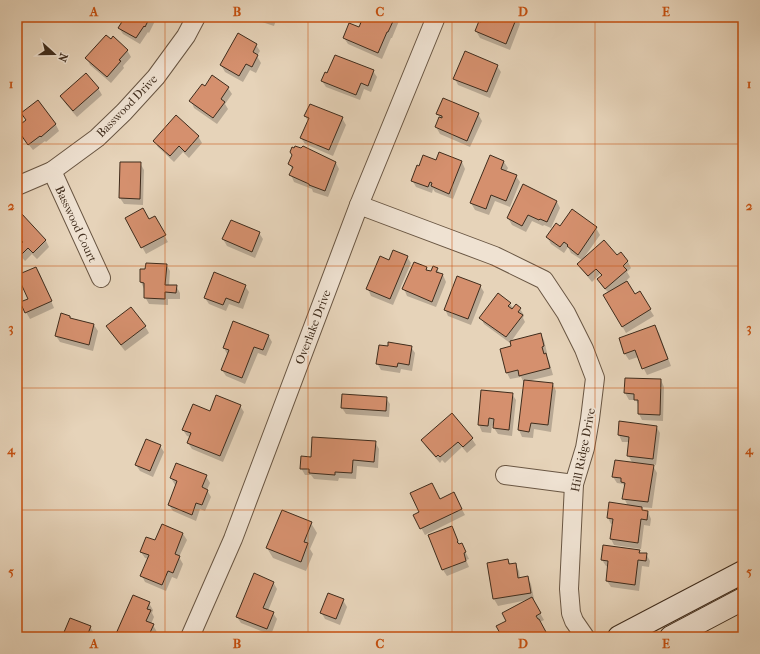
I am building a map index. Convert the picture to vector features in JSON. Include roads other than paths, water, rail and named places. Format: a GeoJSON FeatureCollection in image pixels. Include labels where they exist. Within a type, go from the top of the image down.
{"type":"FeatureCollection","features":[{"type":"Feature","properties":{"kind":"main road"},"geometry":{"type":"LineString","coordinates":[[619,637],[743,572]]}},
{"type":"Feature","properties":{"kind":"main road"},"geometry":{"type":"LineString","coordinates":[[671,637],[743,599]]}},
{"type":"Feature","properties":{"kind":"street","name":"Basswood Drive"},"geometry":{"type":"LineString","coordinates":[[17,186],[52,171],[97,138],[124,112],[156,77],[186,36],[196,17]]}},
{"type":"Feature","properties":{"kind":"street","name":"Overlake Drive"},"geometry":{"type":"LineString","coordinates":[[190,637],[233,539],[359,205],[436,17]]}},
{"type":"Feature","properties":{"kind":"street","name":"Basswood Court"},"geometry":{"type":"LineString","coordinates":[[52,171],[101,278]]}},
{"type":"Feature","properties":{"kind":"street","name":"Hill Ridge Drive"},"geometry":{"type":"LineString","coordinates":[[359,205],[495,256],[544,280],[566,313],[584,349],[595,378],[585,448],[574,484],[569,589],[571,613],[574,621],[585,637]]}},
{"type":"Feature","properties":{"kind":"street"},"geometry":{"type":"LineString","coordinates":[[505,476],[574,484]]}}]}
